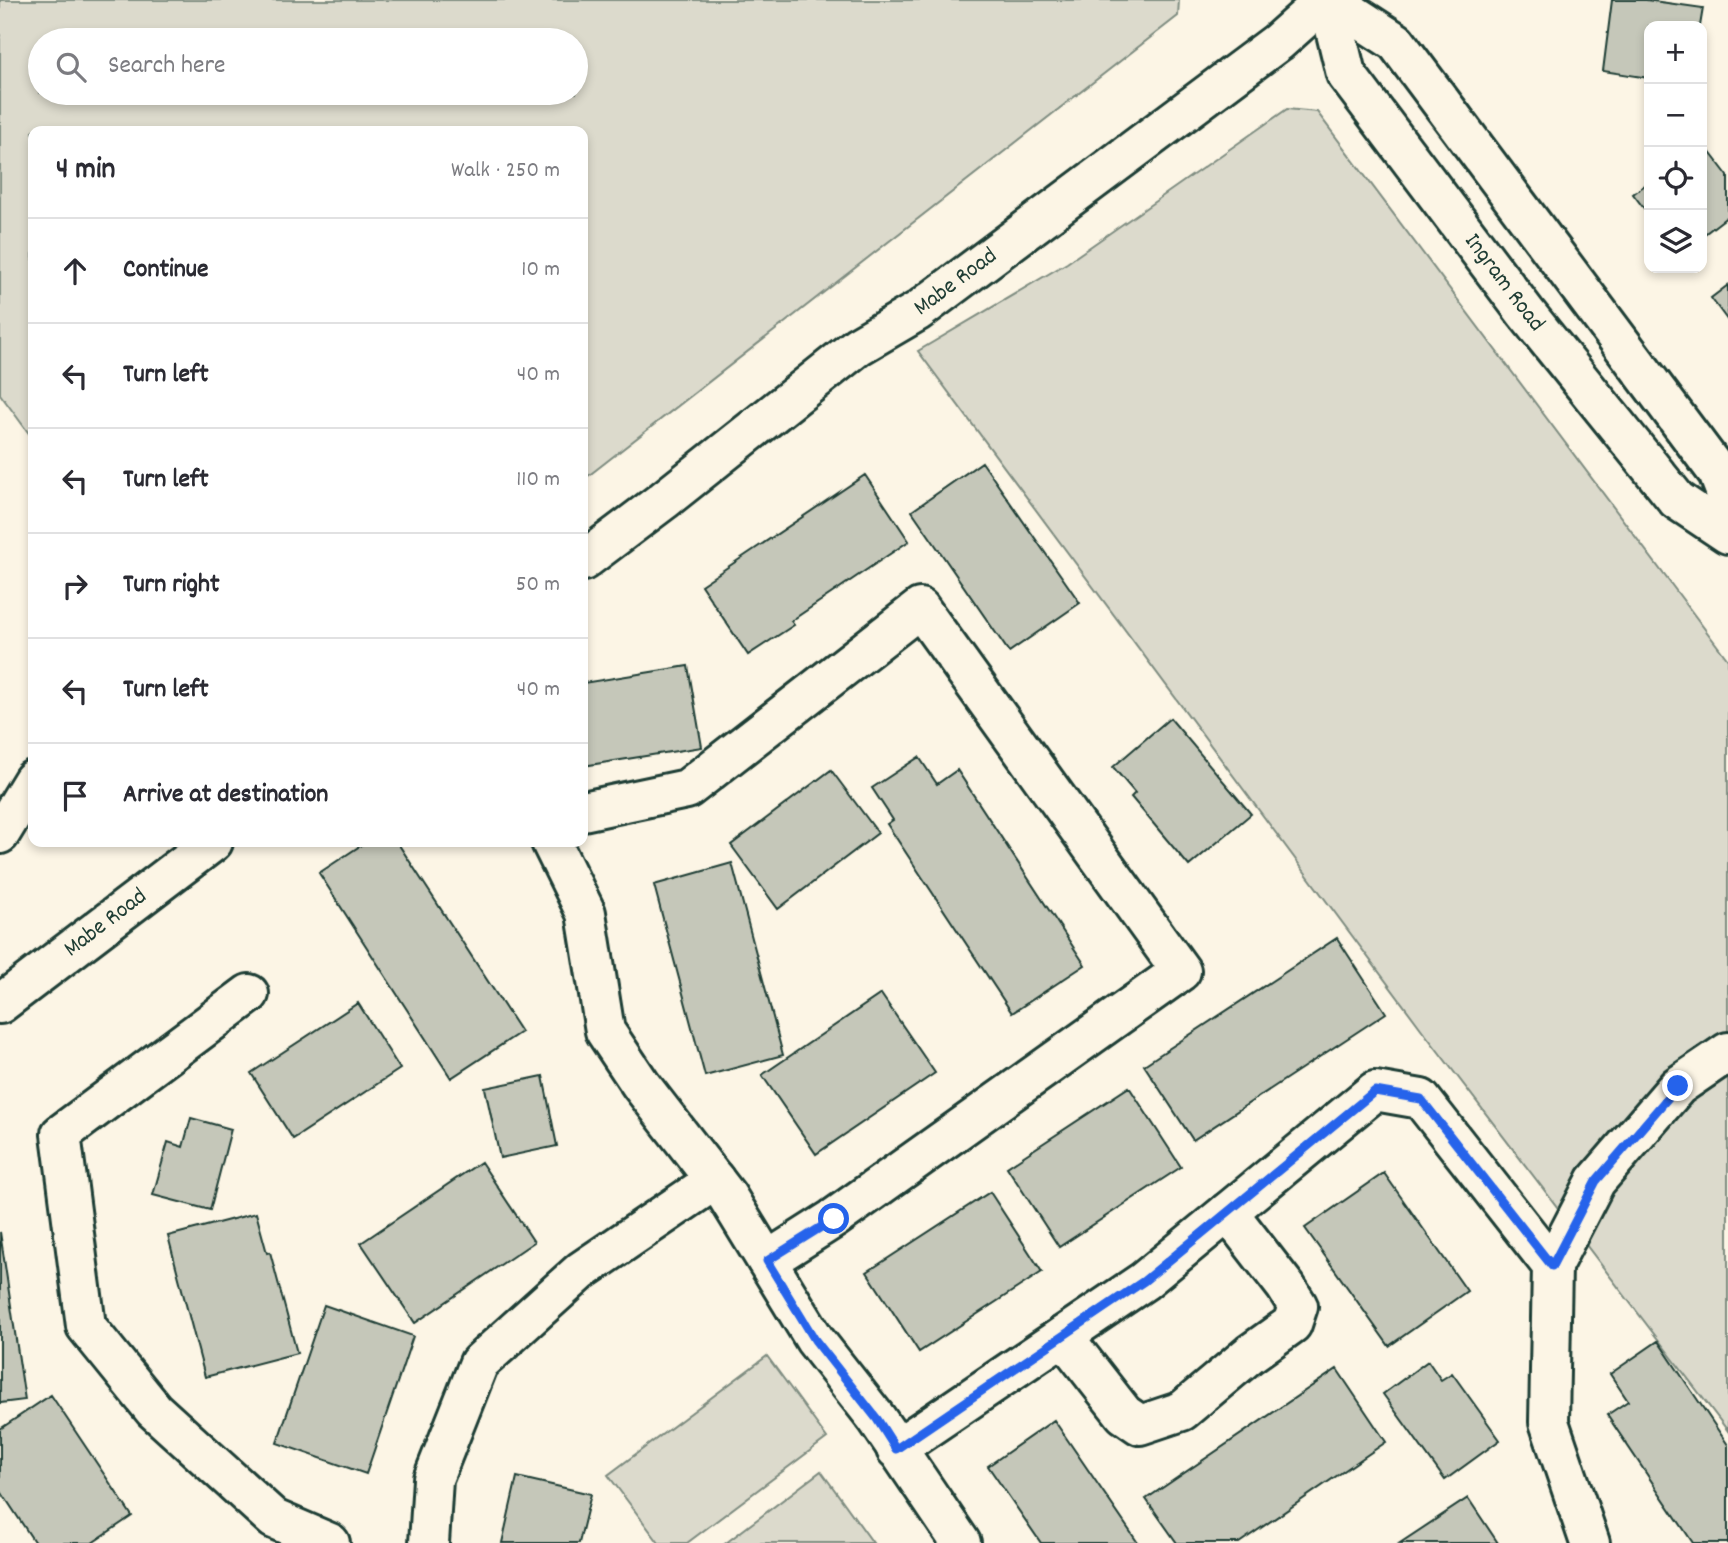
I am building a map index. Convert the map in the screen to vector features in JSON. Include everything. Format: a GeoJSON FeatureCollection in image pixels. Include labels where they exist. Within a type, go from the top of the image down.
{"type":"FeatureCollection","features":[{"type":"Feature","properties":{"kind":"street"},"geometry":{"type":"LineString","coordinates":[[1328,0],[1396,42],[1718,473],[1728,499]]}},
{"type":"Feature","properties":{"kind":"street","name":"Ingram Road"},"geometry":{"type":"LineString","coordinates":[[1328,0],[1346,74],[1354,85],[1526,313],[1677,500],[1728,534]]}},
{"type":"Feature","properties":{"kind":"street","name":"Mabe Road"},"geometry":{"type":"LineString","coordinates":[[588,557],[858,346],[918,311],[1278,42],[1328,0]]}},
{"type":"Feature","properties":{"kind":"street"},"geometry":{"type":"LineString","coordinates":[[588,810],[687,789],[920,608],[1181,971],[834,1219],[767,1261]]}},
{"type":"Feature","properties":{"kind":"street"},"geometry":{"type":"LineString","coordinates":[[0,834],[28,788]]}},
{"type":"Feature","properties":{"kind":"street","name":"Mabe Road"},"geometry":{"type":"LineString","coordinates":[[0,1004],[206,847]]}},
{"type":"Feature","properties":{"kind":"street"},"geometry":{"type":"LineString","coordinates":[[553,847],[586,913],[605,1031],[641,1085],[715,1180],[815,1340],[877,1419],[961,1543]]}},
{"type":"Feature","properties":{"kind":"street"},"geometry":{"type":"LineString","coordinates":[[249,994],[61,1135],[86,1326],[154,1410],[274,1518],[286,1534],[330,1543]]}},
{"type":"Feature","properties":{"kind":"street"},"geometry":{"type":"LineString","coordinates":[[1590,1543],[1549,1422],[1552,1266],[1596,1181],[1678,1086],[1728,1052]]}},
{"type":"Feature","properties":{"kind":"street"},"geometry":{"type":"LineString","coordinates":[[896,1449],[1144,1281],[1375,1091],[1421,1099],[1552,1266]]}},
{"type":"Feature","properties":{"kind":"street"},"geometry":{"type":"LineString","coordinates":[[429,1543],[433,1479],[479,1363],[581,1271],[715,1180]]}},
{"type":"Feature","properties":{"kind":"street"},"geometry":{"type":"LineString","coordinates":[[1063,1336],[1124,1414],[1140,1425],[1182,1411],[1250,1354],[1292,1324],[1298,1307],[1286,1287],[1228,1212]]}},
{"type":"Feature","properties":{"kind":"shaded area"},"geometry":{"type":"Polygon","coordinates":[[[0,0],[1179,0],[1178,16],[588,476],[588,126],[28,126],[28,432],[0,394],[0,0]]]}},
{"type":"Feature","properties":{"kind":"shaded area"},"geometry":{"type":"Polygon","coordinates":[[[1287,109],[1317,112],[1728,660],[1728,1431],[1422,1030],[918,351],[1067,263],[1287,109]]]}},
{"type":"Feature","properties":{"kind":"shaded area"},"geometry":{"type":"Polygon","coordinates":[[[767,1356],[827,1438],[687,1543],[659,1543],[608,1475],[767,1356]]]}},
{"type":"Feature","properties":{"kind":"shaded area"},"geometry":{"type":"Polygon","coordinates":[[[821,1471],[873,1543],[726,1543],[821,1471]]]}},
{"type":"Feature","properties":{"kind":"building"},"geometry":{"type":"Polygon","coordinates":[[[1612,0],[1646,0],[1703,8],[1701,21],[1644,21],[1644,77],[1603,71],[1612,0]]]}},
{"type":"Feature","properties":{"kind":"building"},"geometry":{"type":"Polygon","coordinates":[[[1707,149],[1728,176],[1728,216],[1707,232],[1707,149]]]}},
{"type":"Feature","properties":{"kind":"building"},"geometry":{"type":"Polygon","coordinates":[[[1644,186],[1644,208],[1633,194],[1644,186]]]}},
{"type":"Feature","properties":{"kind":"building"},"geometry":{"type":"Polygon","coordinates":[[[1728,285],[1728,321],[1711,298],[1728,285]]]}},
{"type":"Feature","properties":{"kind":"building"},"geometry":{"type":"Polygon","coordinates":[[[982,462],[1080,603],[1009,652],[912,511],[982,462]]]}},
{"type":"Feature","properties":{"kind":"building"},"geometry":{"type":"Polygon","coordinates":[[[865,475],[909,541],[791,621],[794,625],[748,655],[701,585],[865,475]]]}},
{"type":"Feature","properties":{"kind":"building"},"geometry":{"type":"Polygon","coordinates":[[[688,666],[702,747],[588,765],[588,682],[688,666]]]}},
{"type":"Feature","properties":{"kind":"building"},"geometry":{"type":"Polygon","coordinates":[[[1170,718],[1251,814],[1189,866],[1131,797],[1135,793],[1113,767],[1170,718]]]}},
{"type":"Feature","properties":{"kind":"building"},"geometry":{"type":"Polygon","coordinates":[[[919,757],[937,784],[957,770],[1085,965],[1012,1013],[887,824],[893,820],[872,788],[919,757]]]}},
{"type":"Feature","properties":{"kind":"building"},"geometry":{"type":"Polygon","coordinates":[[[831,770],[878,833],[778,909],[731,845],[831,770]]]}},
{"type":"Feature","properties":{"kind":"building"},"geometry":{"type":"Polygon","coordinates":[[[358,847],[400,847],[521,1032],[451,1078],[319,873],[358,847]]]}},
{"type":"Feature","properties":{"kind":"building"},"geometry":{"type":"Polygon","coordinates":[[[732,863],[783,1055],[705,1076],[654,885],[732,863]]]}},
{"type":"Feature","properties":{"kind":"building"},"geometry":{"type":"Polygon","coordinates":[[[1337,938],[1386,1013],[1193,1140],[1144,1065],[1337,938]]]}},
{"type":"Feature","properties":{"kind":"building"},"geometry":{"type":"Polygon","coordinates":[[[881,994],[935,1073],[816,1154],[762,1075],[881,994]]]}},
{"type":"Feature","properties":{"kind":"building"},"geometry":{"type":"Polygon","coordinates":[[[358,1003],[400,1069],[293,1139],[251,1073],[358,1003]]]}},
{"type":"Feature","properties":{"kind":"building"},"geometry":{"type":"Polygon","coordinates":[[[543,1076],[557,1146],[500,1158],[485,1088],[543,1076]]]}},
{"type":"Feature","properties":{"kind":"building"},"geometry":{"type":"Polygon","coordinates":[[[1129,1087],[1181,1167],[1059,1247],[1007,1167],[1129,1087]]]}},
{"type":"Feature","properties":{"kind":"building"},"geometry":{"type":"Polygon","coordinates":[[[191,1118],[231,1129],[210,1210],[153,1195],[168,1142],[183,1147],[191,1118]]]}},
{"type":"Feature","properties":{"kind":"building"},"geometry":{"type":"Polygon","coordinates":[[[481,1162],[534,1242],[415,1323],[361,1243],[481,1162]]]}},
{"type":"Feature","properties":{"kind":"building"},"geometry":{"type":"Polygon","coordinates":[[[1384,1173],[1467,1291],[1389,1346],[1305,1228],[1384,1173]]]}},
{"type":"Feature","properties":{"kind":"building"},"geometry":{"type":"Polygon","coordinates":[[[990,1192],[1042,1272],[919,1352],[867,1272],[990,1192]]]}},
{"type":"Feature","properties":{"kind":"building"},"geometry":{"type":"Polygon","coordinates":[[[256,1213],[267,1253],[270,1252],[297,1353],[205,1377],[168,1236],[256,1213]]]}},
{"type":"Feature","properties":{"kind":"building"},"geometry":{"type":"Polygon","coordinates":[[[0,1232],[25,1400],[0,1403],[0,1232]]]}},
{"type":"Feature","properties":{"kind":"building"},"geometry":{"type":"Polygon","coordinates":[[[324,1305],[413,1336],[366,1474],[277,1443],[324,1305]]]}},
{"type":"Feature","properties":{"kind":"building"},"geometry":{"type":"Polygon","coordinates":[[[1658,1341],[1728,1445],[1728,1543],[1693,1543],[1607,1415],[1628,1401],[1610,1374],[1658,1341]]]}},
{"type":"Feature","properties":{"kind":"building"},"geometry":{"type":"Polygon","coordinates":[[[1428,1361],[1441,1380],[1452,1373],[1500,1440],[1445,1480],[1383,1394],[1428,1361]]]}},
{"type":"Feature","properties":{"kind":"building"},"geometry":{"type":"Polygon","coordinates":[[[1337,1369],[1386,1442],[1239,1543],[1177,1543],[1146,1499],[1337,1369]]]}},
{"type":"Feature","properties":{"kind":"building"},"geometry":{"type":"Polygon","coordinates":[[[51,1395],[132,1516],[92,1543],[35,1543],[0,1490],[0,1429],[51,1395]]]}},
{"type":"Feature","properties":{"kind":"building"},"geometry":{"type":"Polygon","coordinates":[[[1054,1420],[1138,1543],[1041,1543],[988,1466],[1054,1420]]]}},
{"type":"Feature","properties":{"kind":"building"},"geometry":{"type":"Polygon","coordinates":[[[517,1477],[591,1494],[579,1543],[502,1543],[517,1477]]]}},
{"type":"Feature","properties":{"kind":"building"},"geometry":{"type":"Polygon","coordinates":[[[1468,1498],[1498,1543],[1400,1543],[1468,1498]]]}},
{"type":"Feature","properties":{"kind":"route"},"geometry":{"type":"LineString","coordinates":[[834,1219],[767,1261],[815,1340],[877,1419],[896,1449],[1144,1281],[1375,1091],[1421,1099],[1552,1266],[1596,1181],[1678,1086]]}}]}
